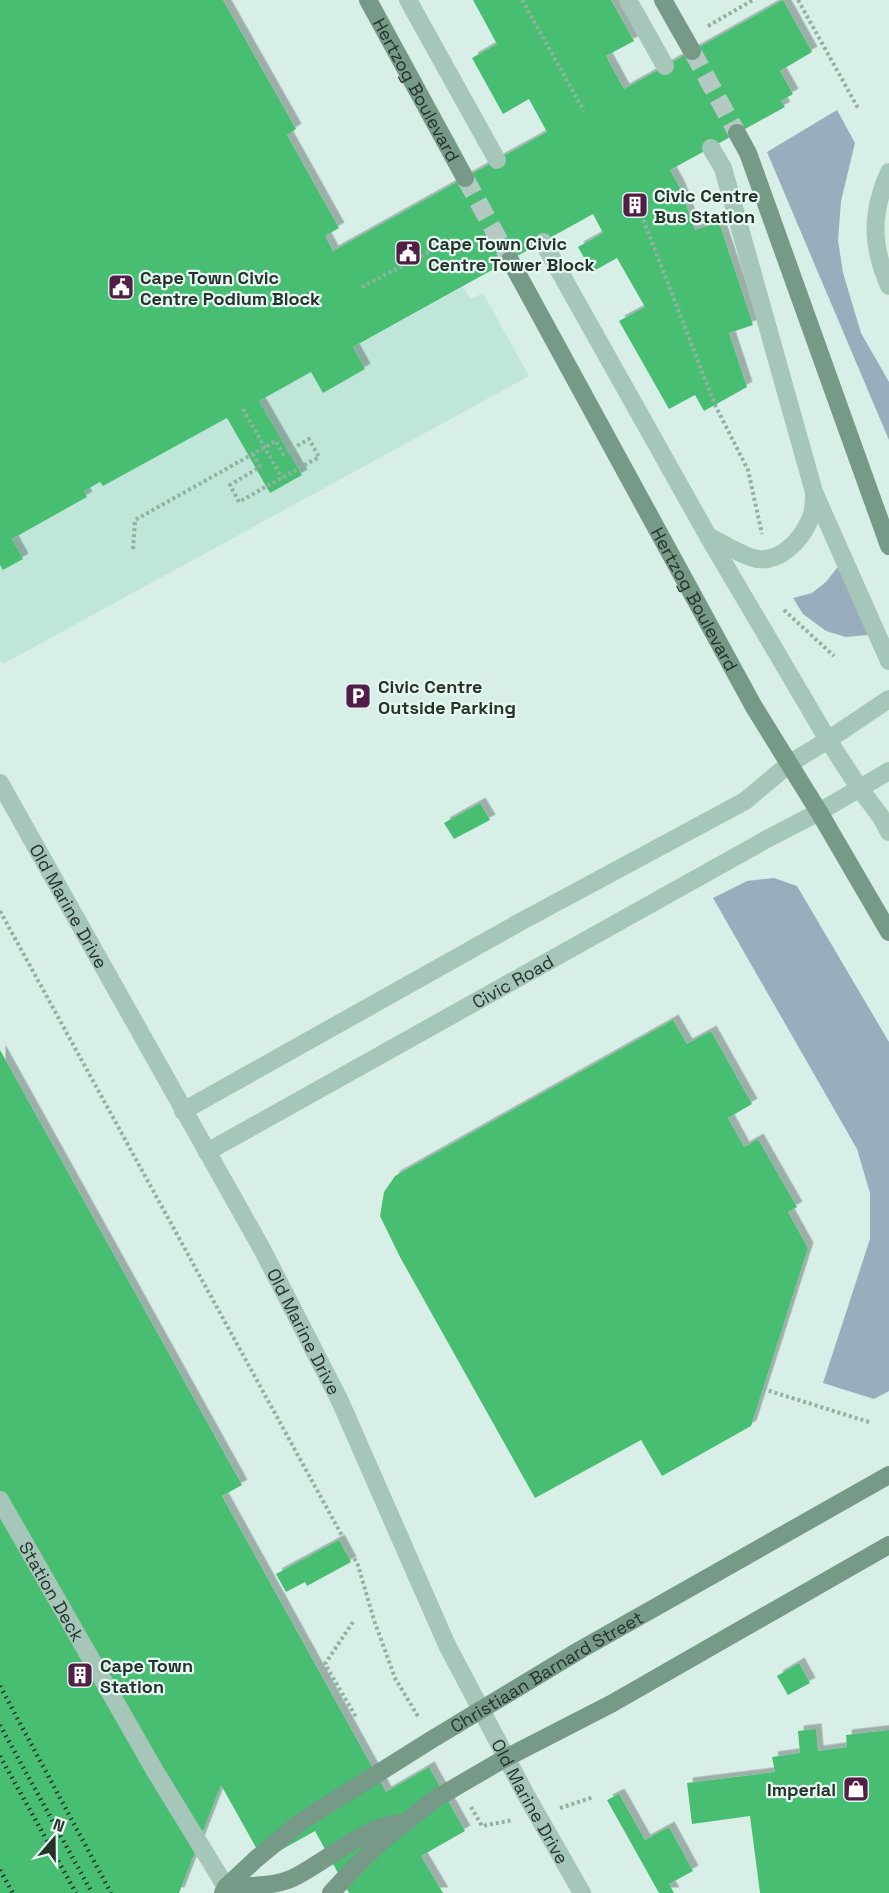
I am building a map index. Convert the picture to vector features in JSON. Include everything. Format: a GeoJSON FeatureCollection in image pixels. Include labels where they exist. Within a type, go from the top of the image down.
{"type":"FeatureCollection","features":[{"type":"Feature","properties":{"kind":"main road","name":"Hertzog Boulevard"},"geometry":{"type":"LineString","coordinates":[[368,0],[465,178]]}},
{"type":"Feature","properties":{"kind":"main road"},"geometry":{"type":"LineString","coordinates":[[663,0],[692,51]]}},
{"type":"Feature","properties":{"kind":"main road"},"geometry":{"type":"LineString","coordinates":[[737,133],[748,153],[889,546]]}},
{"type":"Feature","properties":{"kind":"main road","name":"Hertzog Boulevard"},"geometry":{"type":"LineString","coordinates":[[510,260],[754,707],[889,932]]}},
{"type":"Feature","properties":{"kind":"main road","name":"Christiaan Barnard Street"},"geometry":{"type":"LineString","coordinates":[[225,1891],[256,1859],[302,1821],[431,1740],[580,1650],[889,1475]]}},
{"type":"Feature","properties":{"kind":"main road"},"geometry":{"type":"LineString","coordinates":[[331,1893],[382,1841],[435,1799],[502,1760],[611,1704],[889,1545]]}},
{"type":"Feature","properties":{"kind":"main road"},"geometry":{"type":"LineString","coordinates":[[225,1891],[292,1878],[387,1824],[409,1821]]}},
{"type":"Feature","properties":{"kind":"street"},"geometry":{"type":"LineString","coordinates":[[408,0],[498,160]]}},
{"type":"Feature","properties":{"kind":"street"},"geometry":{"type":"LineString","coordinates":[[628,0],[665,66]]}},
{"type":"Feature","properties":{"kind":"street"},"geometry":{"type":"LineString","coordinates":[[711,148],[723,168],[814,492],[889,661]]}},
{"type":"Feature","properties":{"kind":"street"},"geometry":{"type":"LineString","coordinates":[[889,172],[877,206],[875,221],[876,242],[889,286]]}},
{"type":"Feature","properties":{"kind":"street"},"geometry":{"type":"LineString","coordinates":[[543,242],[708,536],[828,740],[889,832]]}},
{"type":"Feature","properties":{"kind":"street"},"geometry":{"type":"LineString","coordinates":[[708,536],[752,558],[765,559],[780,554],[793,546],[804,530],[812,515],[814,492]]}},
{"type":"Feature","properties":{"kind":"street"},"geometry":{"type":"LineString","coordinates":[[183,1111],[512,927],[745,801],[789,764],[889,699]]}},
{"type":"Feature","properties":{"kind":"street","name":"Civic Road"},"geometry":{"type":"LineString","coordinates":[[207,1152],[757,845],[819,813],[889,771]]}},
{"type":"Feature","properties":{"kind":"street","name":"Old Marine Drive"},"geometry":{"type":"LineString","coordinates":[[0,783],[262,1249],[340,1401],[447,1646],[582,1893]]}},
{"type":"Feature","properties":{"kind":"street","name":"Station Deck"},"geometry":{"type":"LineString","coordinates":[[0,1500],[225,1891]]}},
{"type":"Feature","properties":{"kind":"path"},"geometry":{"type":"LineString","coordinates":[[522,0],[584,111]]}},
{"type":"Feature","properties":{"kind":"path"},"geometry":{"type":"LineString","coordinates":[[708,26],[753,0]]}},
{"type":"Feature","properties":{"kind":"path"},"geometry":{"type":"LineString","coordinates":[[798,0],[858,108]]}},
{"type":"Feature","properties":{"kind":"path"},"geometry":{"type":"LineString","coordinates":[[630,193],[640,211],[715,405],[748,470],[762,535]]}},
{"type":"Feature","properties":{"kind":"path"},"geometry":{"type":"LineString","coordinates":[[362,287],[448,242]]}},
{"type":"Feature","properties":{"kind":"path"},"geometry":{"type":"LineString","coordinates":[[243,409],[282,478]]}},
{"type":"Feature","properties":{"kind":"path"},"geometry":{"type":"LineString","coordinates":[[133,549],[135,520],[276,441],[283,454],[309,439],[319,457],[239,502],[230,485],[261,467],[253,454]]}},
{"type":"Feature","properties":{"kind":"path"},"geometry":{"type":"LineString","coordinates":[[780,607],[834,656]]}},
{"type":"Feature","properties":{"kind":"path"},"geometry":{"type":"LineString","coordinates":[[0,910],[358,1565],[374,1620],[395,1678],[419,1719]]}},
{"type":"Feature","properties":{"kind":"path"},"geometry":{"type":"LineString","coordinates":[[763,1389],[869,1422]]}},
{"type":"Feature","properties":{"kind":"path"},"geometry":{"type":"LineString","coordinates":[[353,1622],[325,1664],[356,1717]]}},
{"type":"Feature","properties":{"kind":"path"},"geometry":{"type":"LineString","coordinates":[[467,1801],[482,1826],[538,1815],[594,1797]]}},
{"type":"Feature","properties":{"kind":"shaded area"},"geometry":{"type":"Polygon","coordinates":[[[837,110],[855,143],[841,201],[838,240],[843,273],[861,333],[889,382],[889,440],[767,152],[837,110]]]}},
{"type":"Feature","properties":{"kind":"shaded area"},"geometry":{"type":"Polygon","coordinates":[[[463,287],[471,299],[483,293],[529,376],[3,664],[0,659],[0,565],[3,570],[23,559],[12,539],[86,498],[84,491],[100,482],[103,486],[311,372],[323,392],[365,369],[353,347],[463,287]]]}},
{"type":"Feature","properties":{"kind":"shaded area"},"geometry":{"type":"Polygon","coordinates":[[[840,564],[868,635],[846,637],[826,631],[803,614],[793,598],[812,593],[826,582],[840,564]]]}},
{"type":"Feature","properties":{"kind":"shaded area"},"geometry":{"type":"Polygon","coordinates":[[[774,878],[797,886],[889,1042],[889,1391],[874,1399],[823,1383],[870,1239],[870,1193],[857,1149],[713,898],[747,881],[774,878]]]}},
{"type":"Feature","properties":{"kind":"building"},"geometry":{"type":"Polygon","coordinates":[[[0,0],[223,0],[296,129],[287,135],[339,228],[325,236],[333,251],[547,132],[529,99],[503,114],[472,58],[497,44],[473,0],[611,0],[634,41],[606,56],[624,89],[783,0],[812,52],[780,71],[793,94],[781,101],[785,107],[670,170],[680,188],[695,230],[719,222],[753,325],[729,333],[747,387],[704,411],[695,395],[669,409],[619,321],[645,307],[617,258],[592,272],[578,247],[603,233],[593,214],[353,347],[365,369],[323,393],[311,372],[259,401],[302,475],[270,493],[227,418],[103,486],[100,482],[84,491],[87,497],[12,539],[23,559],[3,570],[0,565],[0,0]]]}},
{"type":"Feature","properties":{"kind":"building"},"geometry":{"type":"Polygon","coordinates":[[[480,803],[490,820],[454,839],[444,823],[480,803]]]}},
{"type":"Feature","properties":{"kind":"building"},"geometry":{"type":"Polygon","coordinates":[[[673,1020],[687,1044],[711,1031],[752,1104],[728,1118],[744,1147],[758,1139],[797,1207],[788,1212],[808,1248],[751,1426],[662,1476],[641,1440],[535,1498],[400,1257],[380,1216],[384,1192],[395,1176],[673,1020]]]}},
{"type":"Feature","properties":{"kind":"building"},"geometry":{"type":"Polygon","coordinates":[[[0,1050],[242,1485],[222,1496],[386,1792],[429,1767],[465,1831],[421,1856],[443,1893],[349,1893],[315,1831],[263,1860],[221,1785],[179,1893],[0,1893],[0,1050]]]}},
{"type":"Feature","properties":{"kind":"building"},"geometry":{"type":"Polygon","coordinates":[[[339,1540],[351,1562],[307,1586],[305,1582],[286,1592],[276,1574],[339,1540]]]}},
{"type":"Feature","properties":{"kind":"building"},"geometry":{"type":"Polygon","coordinates":[[[799,1663],[810,1683],[788,1695],[777,1676],[799,1663]]]}},
{"type":"Feature","properties":{"kind":"building"},"geometry":{"type":"Polygon","coordinates":[[[816,1729],[818,1751],[847,1747],[846,1735],[889,1730],[889,1893],[760,1893],[750,1816],[692,1824],[687,1783],[775,1772],[772,1757],[800,1753],[798,1731],[816,1729]]]}},
{"type":"Feature","properties":{"kind":"building"},"geometry":{"type":"Polygon","coordinates":[[[619,1794],[645,1840],[669,1827],[693,1871],[669,1884],[674,1893],[659,1893],[607,1800],[619,1794]]]}},
{"type":"Feature","properties":{"kind":"tunnel"},"geometry":{"type":"LineString","coordinates":[[692,51],[737,133]]}},
{"type":"Feature","properties":{"kind":"tunnel"},"geometry":{"type":"LineString","coordinates":[[465,178],[510,260]]}},
{"type":"Feature","properties":{"kind":"railway"},"geometry":{"type":"LineString","coordinates":[[0,1686],[111,1893]]}},
{"type":"Feature","properties":{"kind":"railway"},"geometry":{"type":"LineString","coordinates":[[0,1725],[92,1893]]}},
{"type":"Feature","properties":{"kind":"railway"},"geometry":{"type":"LineString","coordinates":[[0,1756],[76,1893]]}},
{"type":"Feature","properties":{"kind":"railway"},"geometry":{"type":"LineString","coordinates":[[0,1870],[13,1893]]}},
{"type":"Feature","properties":{"kind":"place","name":"Civic Centre Bus Station"},"geometry":{"type":"Point","coordinates":[635,205]}},
{"type":"Feature","properties":{"kind":"place","name":"Cape Town Civic Centre Tower Block"},"geometry":{"type":"Point","coordinates":[408,253]}},
{"type":"Feature","properties":{"kind":"place","name":"Cape Town Civic Centre Podium Block"},"geometry":{"type":"Point","coordinates":[121,287]}},
{"type":"Feature","properties":{"kind":"place","name":"Civic Centre Outside Parking"},"geometry":{"type":"Point","coordinates":[358,696]}},
{"type":"Feature","properties":{"kind":"place","name":"Cape Town Station"},"geometry":{"type":"Point","coordinates":[80,1675]}},
{"type":"Feature","properties":{"kind":"place","name":"Imperial"},"geometry":{"type":"Point","coordinates":[856,1789]}}]}
